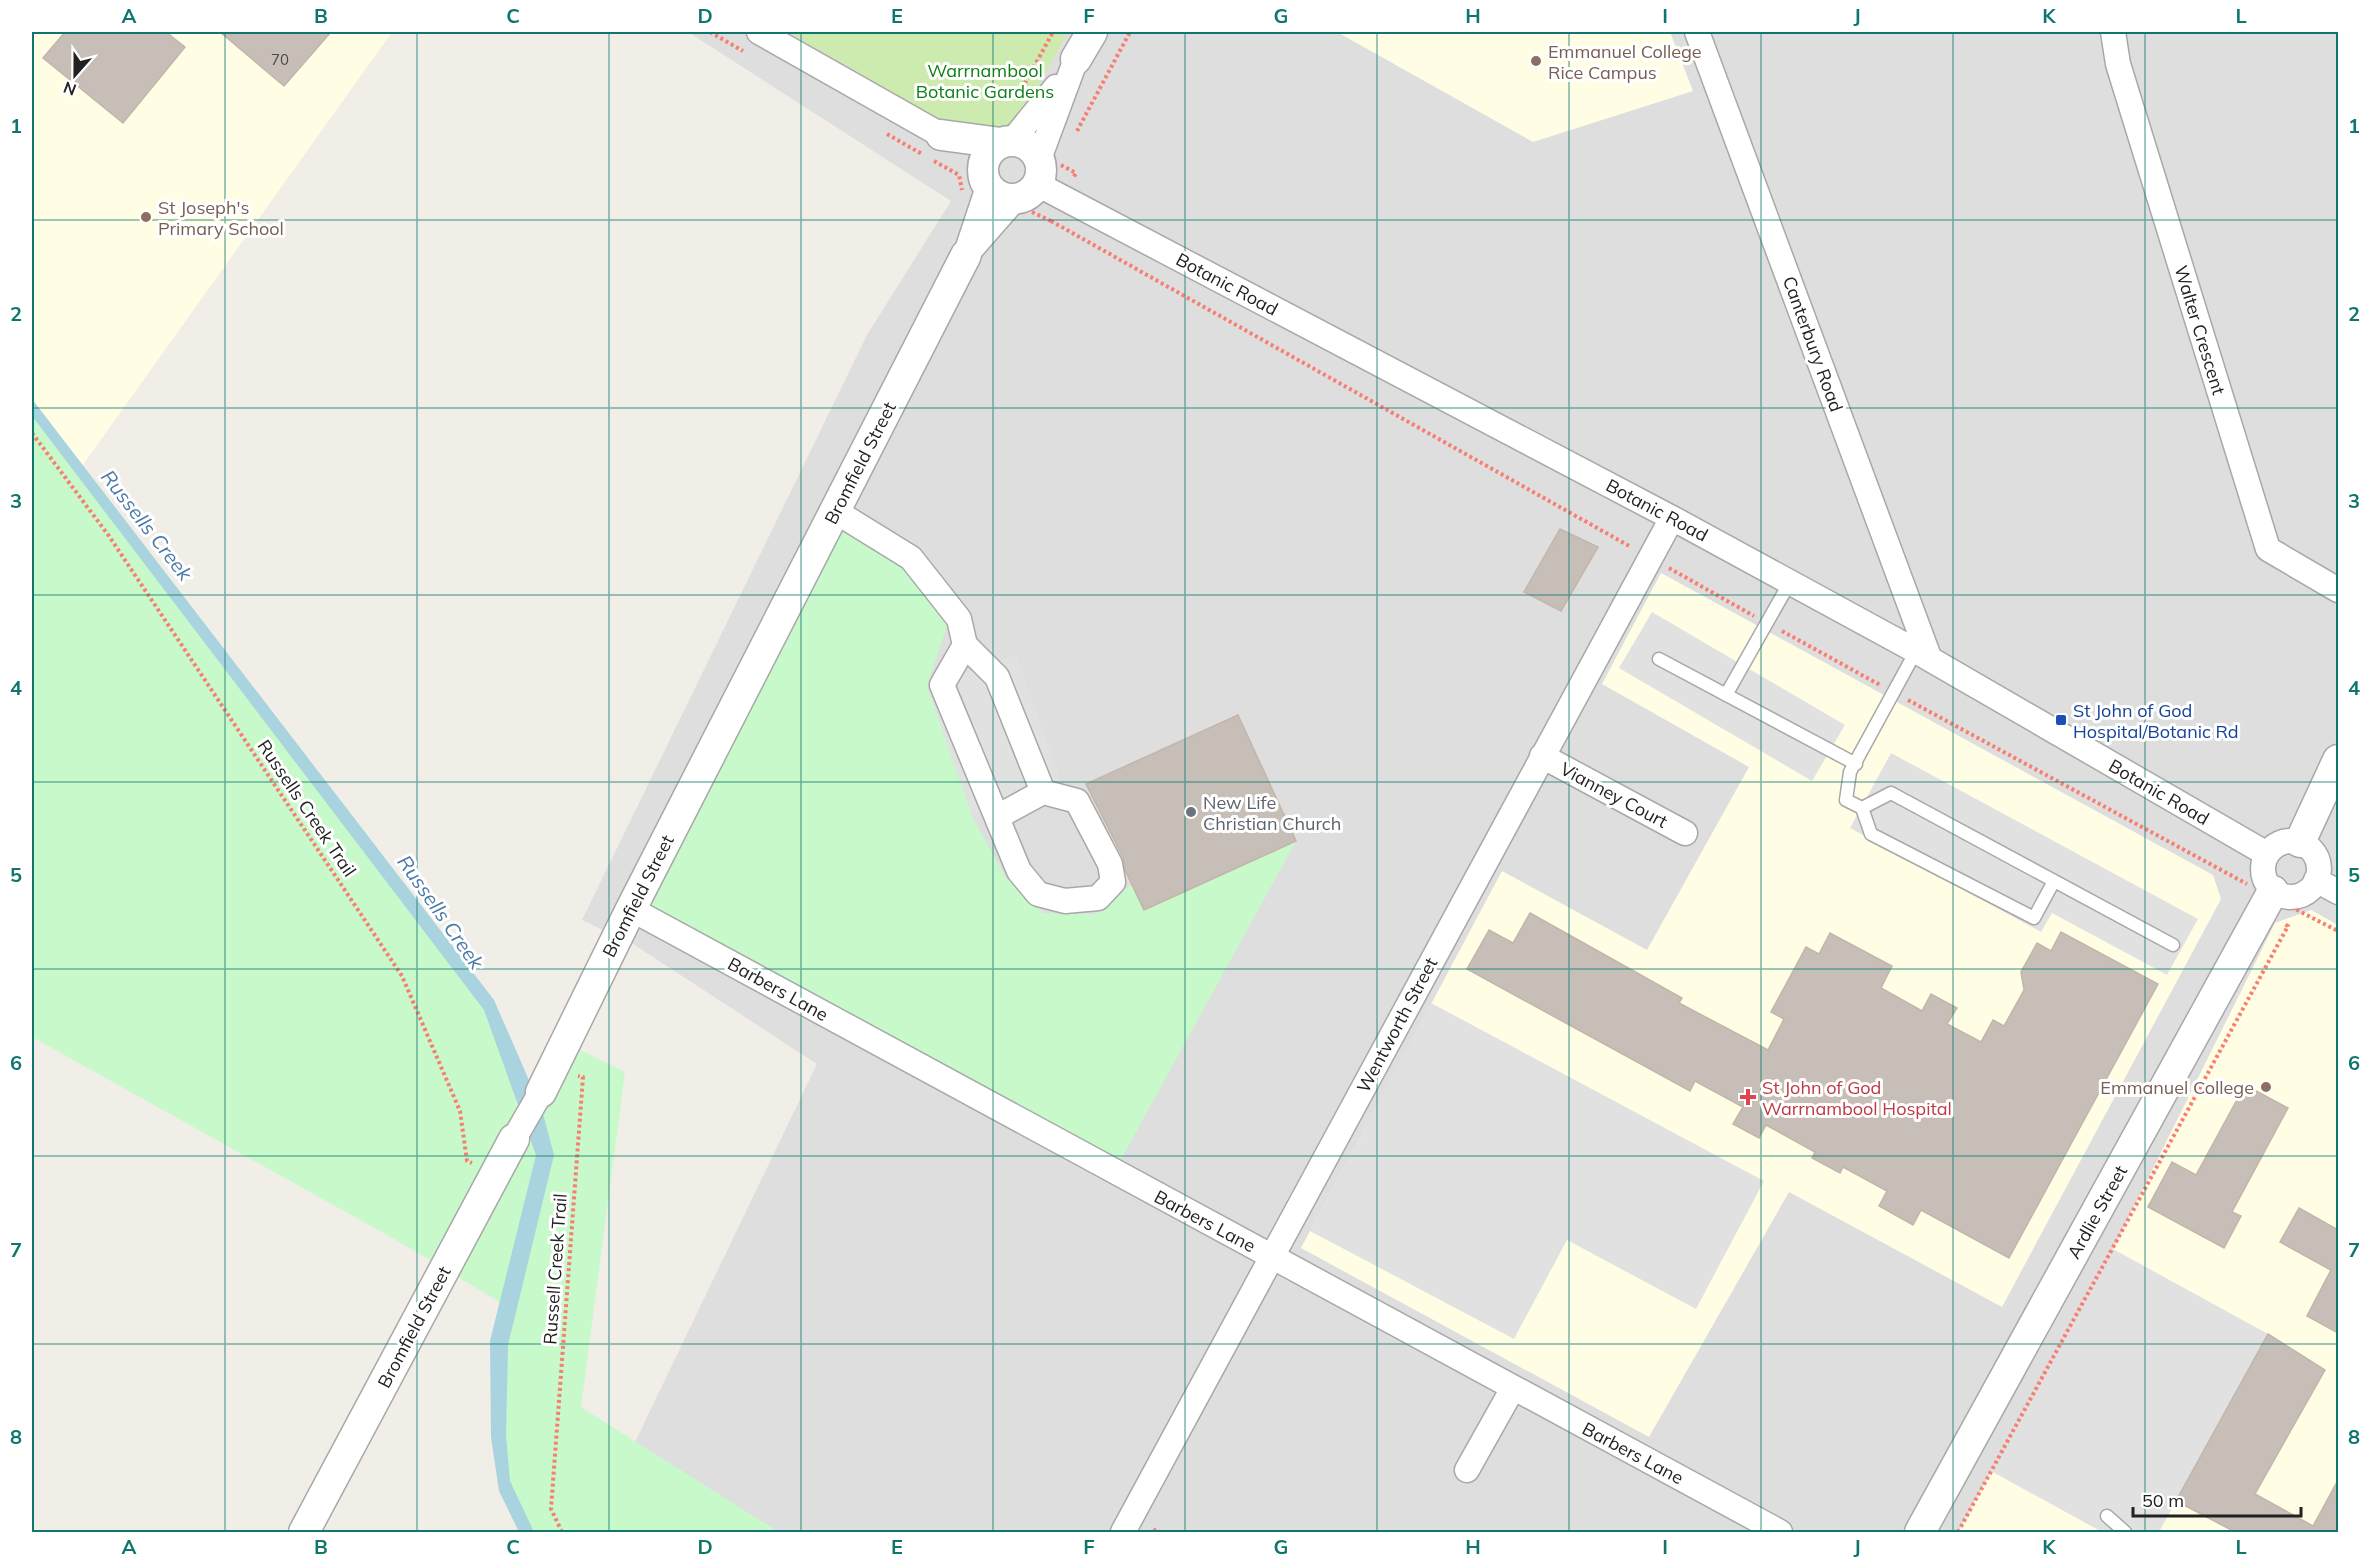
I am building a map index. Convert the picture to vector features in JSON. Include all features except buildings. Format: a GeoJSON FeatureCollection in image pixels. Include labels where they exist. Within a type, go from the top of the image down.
{"type":"FeatureCollection","features":[{"type":"Feature","properties":{"kind":"street","name":"Botanic Road"},"geometry":{"type":"LineString","coordinates":[[759,32],[941,135],[1012,180],[1672,518],[1923,654],[2267,854]]}},
{"type":"Feature","properties":{"kind":"street","name":"Bromfield Street"},"geometry":{"type":"LineString","coordinates":[[304,1533],[541,1092],[631,909],[966,255],[1012,180],[1092,32]]}},
{"type":"Feature","properties":{"kind":"street","name":"Canterbury Road"},"geometry":{"type":"LineString","coordinates":[[1697,32],[1923,654]]}},
{"type":"Feature","properties":{"kind":"street","name":"Walter Crescent"},"geometry":{"type":"LineString","coordinates":[[2113,32],[2118,64],[2268,549],[2338,590]]}},
{"type":"Feature","properties":{"kind":"street","name":"Bromfield Street"},"geometry":{"type":"LineString","coordinates":[[1007,142],[1038,112],[1076,59]]}},
{"type":"Feature","properties":{"kind":"street","name":"Botanic Road"},"geometry":{"type":"LineString","coordinates":[[941,135],[1007,142]]}},
{"type":"Feature","properties":{"kind":"street"},"geometry":{"type":"LineString","coordinates":[[1007,142],[1028,146],[1012,180],[988,153],[1007,142]]}},
{"type":"Feature","properties":{"kind":"street"},"geometry":{"type":"LineString","coordinates":[[836,511],[911,558],[959,619],[965,645],[997,677],[1042,792]]}},
{"type":"Feature","properties":{"kind":"street","name":"Wentworth Street"},"geometry":{"type":"LineString","coordinates":[[1123,1533],[1672,518]]}},
{"type":"Feature","properties":{"kind":"street"},"geometry":{"type":"LineString","coordinates":[[965,645],[942,685],[997,818],[1019,871],[1038,894],[1065,901],[1098,898],[1113,882],[1110,864],[1077,801],[1042,792],[997,818]]}},
{"type":"Feature","properties":{"kind":"street","name":"Vianney Court"},"geometry":{"type":"LineString","coordinates":[[1542,756],[1685,833]]}},
{"type":"Feature","properties":{"kind":"street"},"geometry":{"type":"LineString","coordinates":[[2300,842],[2338,760]]}},
{"type":"Feature","properties":{"kind":"street"},"geometry":{"type":"LineString","coordinates":[[2300,842],[2314,854],[2319,871],[2316,880],[2305,893],[2298,896],[2281,895],[2268,900],[2263,870],[2267,854],[2281,843],[2300,842]]}},
{"type":"Feature","properties":{"kind":"street"},"geometry":{"type":"LineString","coordinates":[[2316,880],[2338,892]]}},
{"type":"Feature","properties":{"kind":"street","name":"Ardlie Street"},"geometry":{"type":"LineString","coordinates":[[1920,1533],[2268,900]]}},
{"type":"Feature","properties":{"kind":"street","name":"Barbers Lane"},"geometry":{"type":"LineString","coordinates":[[631,909],[1780,1533]]}},
{"type":"Feature","properties":{"kind":"street"},"geometry":{"type":"LineString","coordinates":[[1467,1470],[1513,1388]]}},
{"type":"Feature","properties":{"kind":"lane"},"geometry":{"type":"LineString","coordinates":[[1726,694],[1790,582]]}},
{"type":"Feature","properties":{"kind":"lane"},"geometry":{"type":"LineString","coordinates":[[1923,654],[1894,693],[1856,764],[1848,780],[1846,800],[1862,808],[1871,834],[2034,918],[2054,881]]}},
{"type":"Feature","properties":{"kind":"lane"},"geometry":{"type":"LineString","coordinates":[[1659,659],[1856,764]]}},
{"type":"Feature","properties":{"kind":"lane"},"geometry":{"type":"LineString","coordinates":[[1862,808],[1891,793],[2174,945]]}},
{"type":"Feature","properties":{"kind":"lane"},"geometry":{"type":"LineString","coordinates":[[2107,1516],[2125,1533]]}},
{"type":"Feature","properties":{"kind":"path"},"geometry":{"type":"LineString","coordinates":[[1016,100],[1053,32]]}},
{"type":"Feature","properties":{"kind":"path"},"geometry":{"type":"LineString","coordinates":[[1077,131],[1130,32]]}},
{"type":"Feature","properties":{"kind":"path"},"geometry":{"type":"LineString","coordinates":[[1051,221],[1650,558],[2268,900],[2338,931]]}},
{"type":"Feature","properties":{"kind":"path","name":"Russells Creek Trail"},"geometry":{"type":"LineString","coordinates":[[32,433],[109,536],[402,976],[460,1111],[467,1161],[496,1173]]}},
{"type":"Feature","properties":{"kind":"path"},"geometry":{"type":"LineString","coordinates":[[1958,1533],[2288,926],[2268,900]]}},
{"type":"Feature","properties":{"kind":"path","name":"Russell Creek Trail"},"geometry":{"type":"LineString","coordinates":[[562,1533],[551,1509],[583,1077],[573,1075]]}},
{"type":"Feature","properties":{"kind":"path"},"geometry":{"type":"LineString","coordinates":[[1154,1533],[1155,1530],[1160,1533]]}},
{"type":"Feature","properties":{"kind":"shaded area","name":"St Joseph's Primary School"},"geometry":{"type":"Polygon","coordinates":[[[32,32],[392,32],[82,466],[32,402],[32,32]]]}},
{"type":"Feature","properties":{"kind":"shaded area"},"geometry":{"type":"Polygon","coordinates":[[[688,32],[2338,32],[2338,1532],[778,1532],[635,1442],[817,1064],[633,944],[582,920],[867,335],[951,201],[688,32]]]}},
{"type":"Feature","properties":{"kind":"shaded area","name":"Emmanuel College Rice Campus"},"geometry":{"type":"Polygon","coordinates":[[[1337,32],[1670,32],[1693,91],[1533,142],[1337,32]]]}},
{"type":"Feature","properties":{"kind":"shaded area","name":"St John of God Warrnambool Hospital"},"geometry":{"type":"Polygon","coordinates":[[[1661,573],[2213,875],[2221,899],[2002,1307],[1789,1192],[1649,1437],[1301,1248],[1502,871],[1647,950],[1749,767],[1602,684],[1661,573]]]}},
{"type":"Feature","properties":{"kind":"shaded area"},"geometry":{"type":"Polygon","coordinates":[[[1652,612],[1845,725],[1812,781],[1619,668],[1652,612]]]}},
{"type":"Feature","properties":{"kind":"shaded area"},"geometry":{"type":"Polygon","coordinates":[[[1016,655],[1063,787],[973,818],[927,686],[1016,655]]]}},
{"type":"Feature","properties":{"kind":"shaded area"},"geometry":{"type":"Polygon","coordinates":[[[1891,753],[2198,919],[2167,975],[2052,913],[2041,932],[1850,828],[1891,753]]]}},
{"type":"Feature","properties":{"kind":"shaded area","name":"Emmanuel College"},"geometry":{"type":"Polygon","coordinates":[[[2311,910],[2338,925],[2338,1532],[1958,1532],[2113,1249],[2275,923],[2311,910]]]}},
{"type":"Feature","properties":{"kind":"shaded area"},"geometry":{"type":"Polygon","coordinates":[[[1431,1003],[1764,1181],[1696,1309],[1567,1240],[1514,1339],[1310,1231],[1431,1003]]]}},
{"type":"Feature","properties":{"kind":"shaded area"},"geometry":{"type":"Polygon","coordinates":[[[2113,1249],[2268,1334],[2159,1532],[2102,1532],[1991,1471],[2113,1249]]]}},
{"type":"Feature","properties":{"kind":"green space","name":"Warrnambool Botanic Gardens"},"geometry":{"type":"Polygon","coordinates":[[[788,32],[1068,32],[1022,116],[1007,126],[993,129],[944,122],[788,32]]]}},
{"type":"Feature","properties":{"kind":"green space"},"geometry":{"type":"Polygon","coordinates":[[[32,416],[489,1009],[523,1123],[566,1043],[625,1072],[581,1407],[778,1532],[526,1532],[505,1489],[508,1307],[396,1240],[32,1037],[32,416]]]}},
{"type":"Feature","properties":{"kind":"green space"},"geometry":{"type":"Polygon","coordinates":[[[828,526],[868,543],[919,577],[947,626],[927,686],[973,818],[1006,878],[1044,913],[1096,914],[1132,884],[1144,910],[1296,841],[1114,1172],[631,909],[828,526]]]}},
{"type":"Feature","properties":{"kind":"water"},"geometry":{"type":"Polygon","coordinates":[[[32,399],[494,1000],[542,1110],[554,1155],[508,1345],[506,1435],[510,1481],[534,1532],[519,1532],[499,1491],[491,1437],[490,1341],[536,1155],[484,1010],[32,416],[32,399]]]}},
{"type":"Feature","properties":{"kind":"place","name":"Emmanuel College Rice Campus"},"geometry":{"type":"Point","coordinates":[1536,61]}},
{"type":"Feature","properties":{"kind":"place","name":"St Joseph's Primary School"},"geometry":{"type":"Point","coordinates":[146,217]}},
{"type":"Feature","properties":{"kind":"place","name":"St John of God Hospital/Botanic Rd"},"geometry":{"type":"Point","coordinates":[2061,720]}},
{"type":"Feature","properties":{"kind":"place","name":"New Life Christian Church"},"geometry":{"type":"Point","coordinates":[1191,812]}},
{"type":"Feature","properties":{"kind":"place","name":"Emmanuel College"},"geometry":{"type":"Point","coordinates":[2266,1087]}},
{"type":"Feature","properties":{"kind":"place","name":"St John of God Warrnambool Hospital"},"geometry":{"type":"Point","coordinates":[1748,1097]}},
{"type":"Feature","properties":{"kind":"water label","name":"Russells Creek"},"geometry":{"type":"Point","coordinates":[147,525]}},
{"type":"Feature","properties":{"kind":"water label","name":"Russells Creek"},"geometry":{"type":"Point","coordinates":[441,912]}}]}
